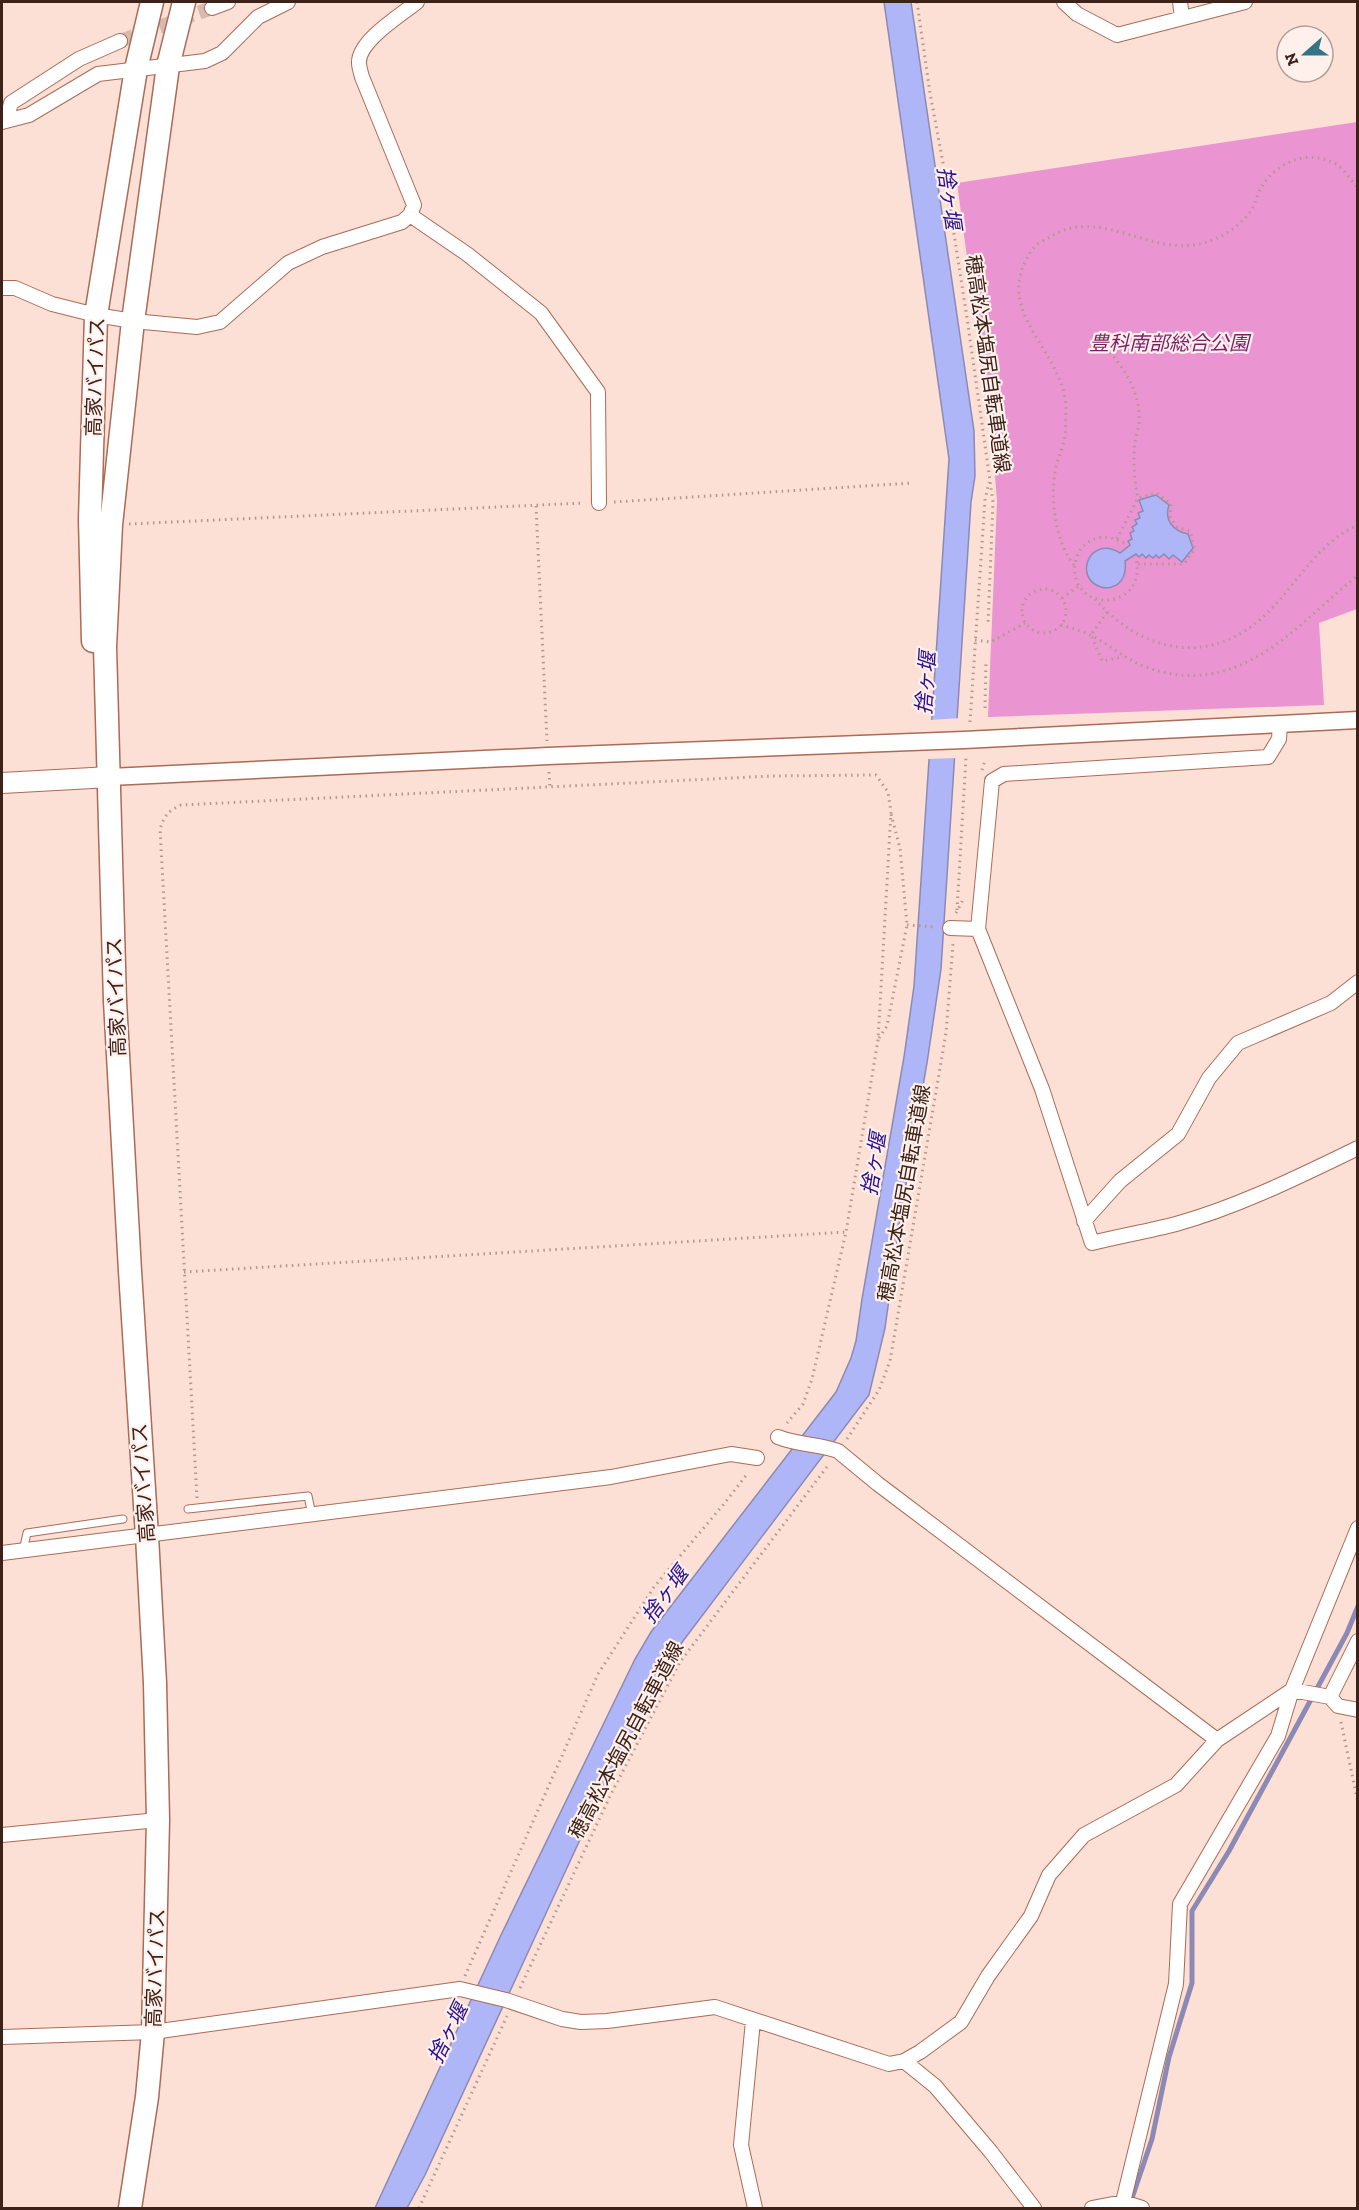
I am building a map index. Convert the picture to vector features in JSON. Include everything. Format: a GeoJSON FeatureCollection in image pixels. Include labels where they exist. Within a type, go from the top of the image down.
{"type":"FeatureCollection","features":[{"type":"Feature","properties":{"kind":"highway","name":"高家バイパス"},"geometry":{"type":"LineString","coordinates":[[109,766],[93,649],[90,592],[96,315],[136,69],[152,2]]}},
{"type":"Feature","properties":{"kind":"highway","name":"高家バイパス"},"geometry":{"type":"LineString","coordinates":[[130,2208],[147,2097],[153,2032],[158,1820],[155,1683],[115,1001],[105,647],[111,525],[132,321],[168,66],[184,2]]}},
{"type":"Feature","properties":{"kind":"main road"},"geometry":{"type":"LineString","coordinates":[[2,783],[109,766]]}},
{"type":"Feature","properties":{"kind":"street"},"geometry":{"type":"LineString","coordinates":[[212,8],[228,2]]}},
{"type":"Feature","properties":{"kind":"street"},"geometry":{"type":"LineString","coordinates":[[4,122],[29,115],[98,74],[205,62],[222,53],[258,17],[288,2]]}},
{"type":"Feature","properties":{"kind":"street"},"geometry":{"type":"LineString","coordinates":[[2,288],[15,288],[52,304],[96,315],[197,327],[220,321],[288,263],[321,247],[402,222],[410,215],[414,205],[358,63],[361,50],[369,41],[417,2]]}},
{"type":"Feature","properties":{"kind":"street"},"geometry":{"type":"LineString","coordinates":[[1064,2],[1077,14],[1117,35],[1245,2]]}},
{"type":"Feature","properties":{"kind":"street"},"geometry":{"type":"LineString","coordinates":[[1180,2],[1182,17]]}},
{"type":"Feature","properties":{"kind":"street"},"geometry":{"type":"LineString","coordinates":[[4,122],[11,103],[79,59],[120,41]]}},
{"type":"Feature","properties":{"kind":"street"},"geometry":{"type":"LineString","coordinates":[[410,215],[467,254],[541,313],[598,392],[599,503]]}},
{"type":"Feature","properties":{"kind":"street"},"geometry":{"type":"LineString","coordinates":[[109,766],[548,756],[927,740],[965,746],[1280,723],[1358,720]]}},
{"type":"Feature","properties":{"kind":"street"},"geometry":{"type":"LineString","coordinates":[[1280,723],[1279,739],[1268,757],[1004,774],[994,778],[978,929],[1042,1089],[1092,1242],[1177,1224],[1216,1211],[1358,1148]]}},
{"type":"Feature","properties":{"kind":"street"},"geometry":{"type":"LineString","coordinates":[[952,933],[978,929]]}},
{"type":"Feature","properties":{"kind":"street"},"geometry":{"type":"LineString","coordinates":[[1084,1221],[1120,1181],[1178,1134],[1209,1078],[1238,1043],[1330,1003],[1358,982]]}},
{"type":"Feature","properties":{"kind":"street"},"geometry":{"type":"LineString","coordinates":[[778,1437],[830,1455],[838,1451],[887,1491],[1217,1740]]}},
{"type":"Feature","properties":{"kind":"street"},"geometry":{"type":"LineString","coordinates":[[2,1553],[611,1477],[731,1454],[757,1458]]}},
{"type":"Feature","properties":{"kind":"street"},"geometry":{"type":"LineString","coordinates":[[1123,2202],[1176,1984],[1180,1904],[1278,1736],[1292,1690],[1358,1528]]}},
{"type":"Feature","properties":{"kind":"street"},"geometry":{"type":"LineString","coordinates":[[1334,1702],[1358,1641]]}},
{"type":"Feature","properties":{"kind":"street"},"geometry":{"type":"LineString","coordinates":[[2,2037],[153,2032],[467,1990],[562,2019],[581,2022],[607,2021],[715,2007],[889,2064],[904,2061],[961,2022],[988,1977],[1031,1916],[1049,1875],[1084,1834],[1176,1785],[1217,1740],[1292,1690],[1358,1710]]}},
{"type":"Feature","properties":{"kind":"street"},"geometry":{"type":"LineString","coordinates":[[2,1835],[158,1820]]}},
{"type":"Feature","properties":{"kind":"street"},"geometry":{"type":"LineString","coordinates":[[753,2021],[741,2145],[755,2208]]}},
{"type":"Feature","properties":{"kind":"street"},"geometry":{"type":"LineString","coordinates":[[904,2061],[935,2086],[991,2152],[1034,2208]]}},
{"type":"Feature","properties":{"kind":"street"},"geometry":{"type":"LineString","coordinates":[[1092,2208],[1123,2202],[1142,2208]]}},
{"type":"Feature","properties":{"kind":"lane"},"geometry":{"type":"LineString","coordinates":[[188,1509],[308,1496],[312,1515]]}},
{"type":"Feature","properties":{"kind":"lane"},"geometry":{"type":"LineString","coordinates":[[23,1551],[27,1533],[123,1519]]}},
{"type":"Feature","properties":{"kind":"path","name":"穂高松本塩尻自転車道線"},"geometry":{"type":"LineString","coordinates":[[917,2],[966,307],[993,509],[988,626]]}},
{"type":"Feature","properties":{"kind":"path"},"geometry":{"type":"LineString","coordinates":[[1074,565],[1065,554],[1060,538],[1054,497],[1056,467],[1065,437],[1066,406],[1058,377],[1045,350],[1027,322],[1018,296],[1022,269],[1033,247],[1054,234],[1079,226],[1102,227],[1170,246],[1193,246],[1216,240],[1237,226],[1252,209],[1261,187],[1276,169],[1296,159],[1318,157],[1338,165],[1358,188]]}},
{"type":"Feature","properties":{"kind":"path"},"geometry":{"type":"LineString","coordinates":[[1093,335],[1119,362],[1130,378],[1136,394],[1139,425],[1133,471],[1138,498],[1117,539]]}},
{"type":"Feature","properties":{"kind":"path"},"geometry":{"type":"LineString","coordinates":[[970,722],[985,500],[989,480]]}},
{"type":"Feature","properties":{"kind":"path"},"geometry":{"type":"LineString","coordinates":[[137,524],[599,503],[912,483]]}},
{"type":"Feature","properties":{"kind":"path"},"geometry":{"type":"LineString","coordinates":[[1137,564],[1184,564],[1195,549],[1190,531],[1177,527],[1170,517],[1171,504],[1156,493],[1138,498]]}},
{"type":"Feature","properties":{"kind":"path"},"geometry":{"type":"LineString","coordinates":[[536,506],[550,788]]}},
{"type":"Feature","properties":{"kind":"path"},"geometry":{"type":"LineString","coordinates":[[1124,543],[1117,539],[1102,537],[1083,546],[1074,565],[1079,586],[1134,633],[1162,645],[1190,649],[1218,643],[1242,633],[1264,616],[1320,552],[1347,529],[1358,525]]}},
{"type":"Feature","properties":{"kind":"path"},"geometry":{"type":"LineString","coordinates":[[1095,599],[1115,599],[1132,587],[1136,578],[1136,558]]}},
{"type":"Feature","properties":{"kind":"path"},"geometry":{"type":"LineString","coordinates":[[1062,625],[1091,635],[1123,657],[1144,666],[1167,673],[1216,672],[1257,658],[1358,575]]}},
{"type":"Feature","properties":{"kind":"path"},"geometry":{"type":"LineString","coordinates":[[1062,598],[1079,586]]}},
{"type":"Feature","properties":{"kind":"path"},"geometry":{"type":"LineString","coordinates":[[1042,588],[1057,593],[1062,598],[1066,612],[1062,625],[1050,633],[1043,633],[1036,632],[1025,623],[1022,608],[1028,594],[1042,588]]}},
{"type":"Feature","properties":{"kind":"path"},"geometry":{"type":"LineString","coordinates":[[1091,635],[1107,612]]}},
{"type":"Feature","properties":{"kind":"path"},"geometry":{"type":"LineString","coordinates":[[975,640],[991,642],[1025,623]]}},
{"type":"Feature","properties":{"kind":"path"},"geometry":{"type":"LineString","coordinates":[[1091,635],[1102,661],[1123,657]]}},
{"type":"Feature","properties":{"kind":"path"},"geometry":{"type":"LineString","coordinates":[[985,708],[986,660]]}},
{"type":"Feature","properties":{"kind":"path"},"geometry":{"type":"LineString","coordinates":[[956,911],[965,746]]}},
{"type":"Feature","properties":{"kind":"path"},"geometry":{"type":"LineString","coordinates":[[197,1508],[160,829],[165,815],[171,809],[182,805],[772,776],[876,775],[888,792],[900,848],[907,925],[886,1026],[878,1040]]}},
{"type":"Feature","properties":{"kind":"path"},"geometry":{"type":"LineString","coordinates":[[778,1437],[803,1404],[812,1379],[846,1232],[878,1040],[891,812]]}},
{"type":"Feature","properties":{"kind":"path"},"geometry":{"type":"LineString","coordinates":[[907,925],[952,933]]}},
{"type":"Feature","properties":{"kind":"path","name":"穂高松本塩尻自転車道線"},"geometry":{"type":"LineString","coordinates":[[846,1440],[879,1390],[890,1361],[946,1033],[952,933]]}},
{"type":"Feature","properties":{"kind":"path"},"geometry":{"type":"LineString","coordinates":[[184,1272],[846,1232]]}},
{"type":"Feature","properties":{"kind":"path","name":"穂高松本塩尻自転車道線"},"geometry":{"type":"LineString","coordinates":[[518,1991],[612,1792],[680,1662],[830,1455]]}},
{"type":"Feature","properties":{"kind":"path"},"geometry":{"type":"LineString","coordinates":[[467,1990],[598,1674],[654,1587],[723,1505],[757,1458]]}},
{"type":"Feature","properties":{"kind":"path"},"geometry":{"type":"LineString","coordinates":[[1334,1702],[1358,1803]]}},
{"type":"Feature","properties":{"kind":"path"},"geometry":{"type":"LineString","coordinates":[[419,2208],[507,2016]]}},
{"type":"Feature","properties":{"kind":"green space","name":"豊科南部総合公園"},"geometry":{"type":"Polygon","coordinates":[[[1357,122],[1357,609],[1319,623],[1324,705],[988,717],[997,501],[993,450],[957,183],[1357,122]]]}},
{"type":"Feature","properties":{"kind":"water"},"geometry":{"type":"Polygon","coordinates":[[[884,2],[911,2],[974,431],[975,476],[971,502],[941,969],[901,1213],[885,1328],[869,1395],[665,1667],[578,1844],[425,2175],[407,2208],[375,2208],[501,1935],[635,1659],[651,1632],[836,1392],[856,1341],[914,986],[949,459],[884,2]]]}},
{"type":"Feature","properties":{"kind":"water"},"geometry":{"type":"Polygon","coordinates":[[[1156,495],[1169,505],[1168,515],[1171,524],[1188,534],[1193,548],[1182,562],[1173,555],[1169,559],[1164,554],[1159,558],[1156,555],[1153,558],[1149,555],[1146,558],[1142,554],[1139,557],[1136,554],[1125,561],[1124,576],[1117,584],[1106,588],[1093,582],[1088,576],[1087,568],[1088,560],[1093,553],[1100,549],[1109,549],[1120,553],[1130,545],[1128,541],[1132,539],[1130,533],[1134,531],[1132,527],[1137,524],[1135,520],[1140,518],[1138,513],[1143,511],[1139,500],[1156,495]]]}},
{"type":"Feature","properties":{"kind":"pier"},"geometry":{"type":"Polygon","coordinates":[[[961,718],[958,758],[927,759],[930,720],[961,718]]]}},
{"type":"Feature","properties":{"kind":"waterway"},"geometry":{"type":"LineString","coordinates":[[1130,2204],[1152,2139],[1169,2057],[1192,1983],[1192,1911],[1229,1851],[1347,1633],[1358,1606]]}},
{"type":"Feature","properties":{"kind":"tunnel"},"geometry":{"type":"LineString","coordinates":[[120,41],[212,8]]}},
{"type":"Feature","properties":{"kind":"water label","name":"捨ヶ堰"},"geometry":{"type":"Point","coordinates":[949,198]}},
{"type":"Feature","properties":{"kind":"water label","name":"捨ヶ堰"},"geometry":{"type":"Point","coordinates":[926,683]}},
{"type":"Feature","properties":{"kind":"water label","name":"捨ヶ堰"},"geometry":{"type":"Point","coordinates":[874,1164]}},
{"type":"Feature","properties":{"kind":"water label","name":"捨ヶ堰"},"geometry":{"type":"Point","coordinates":[665,1595]}},
{"type":"Feature","properties":{"kind":"water label","name":"捨ヶ堰"},"geometry":{"type":"Point","coordinates":[448,2033]}}]}
